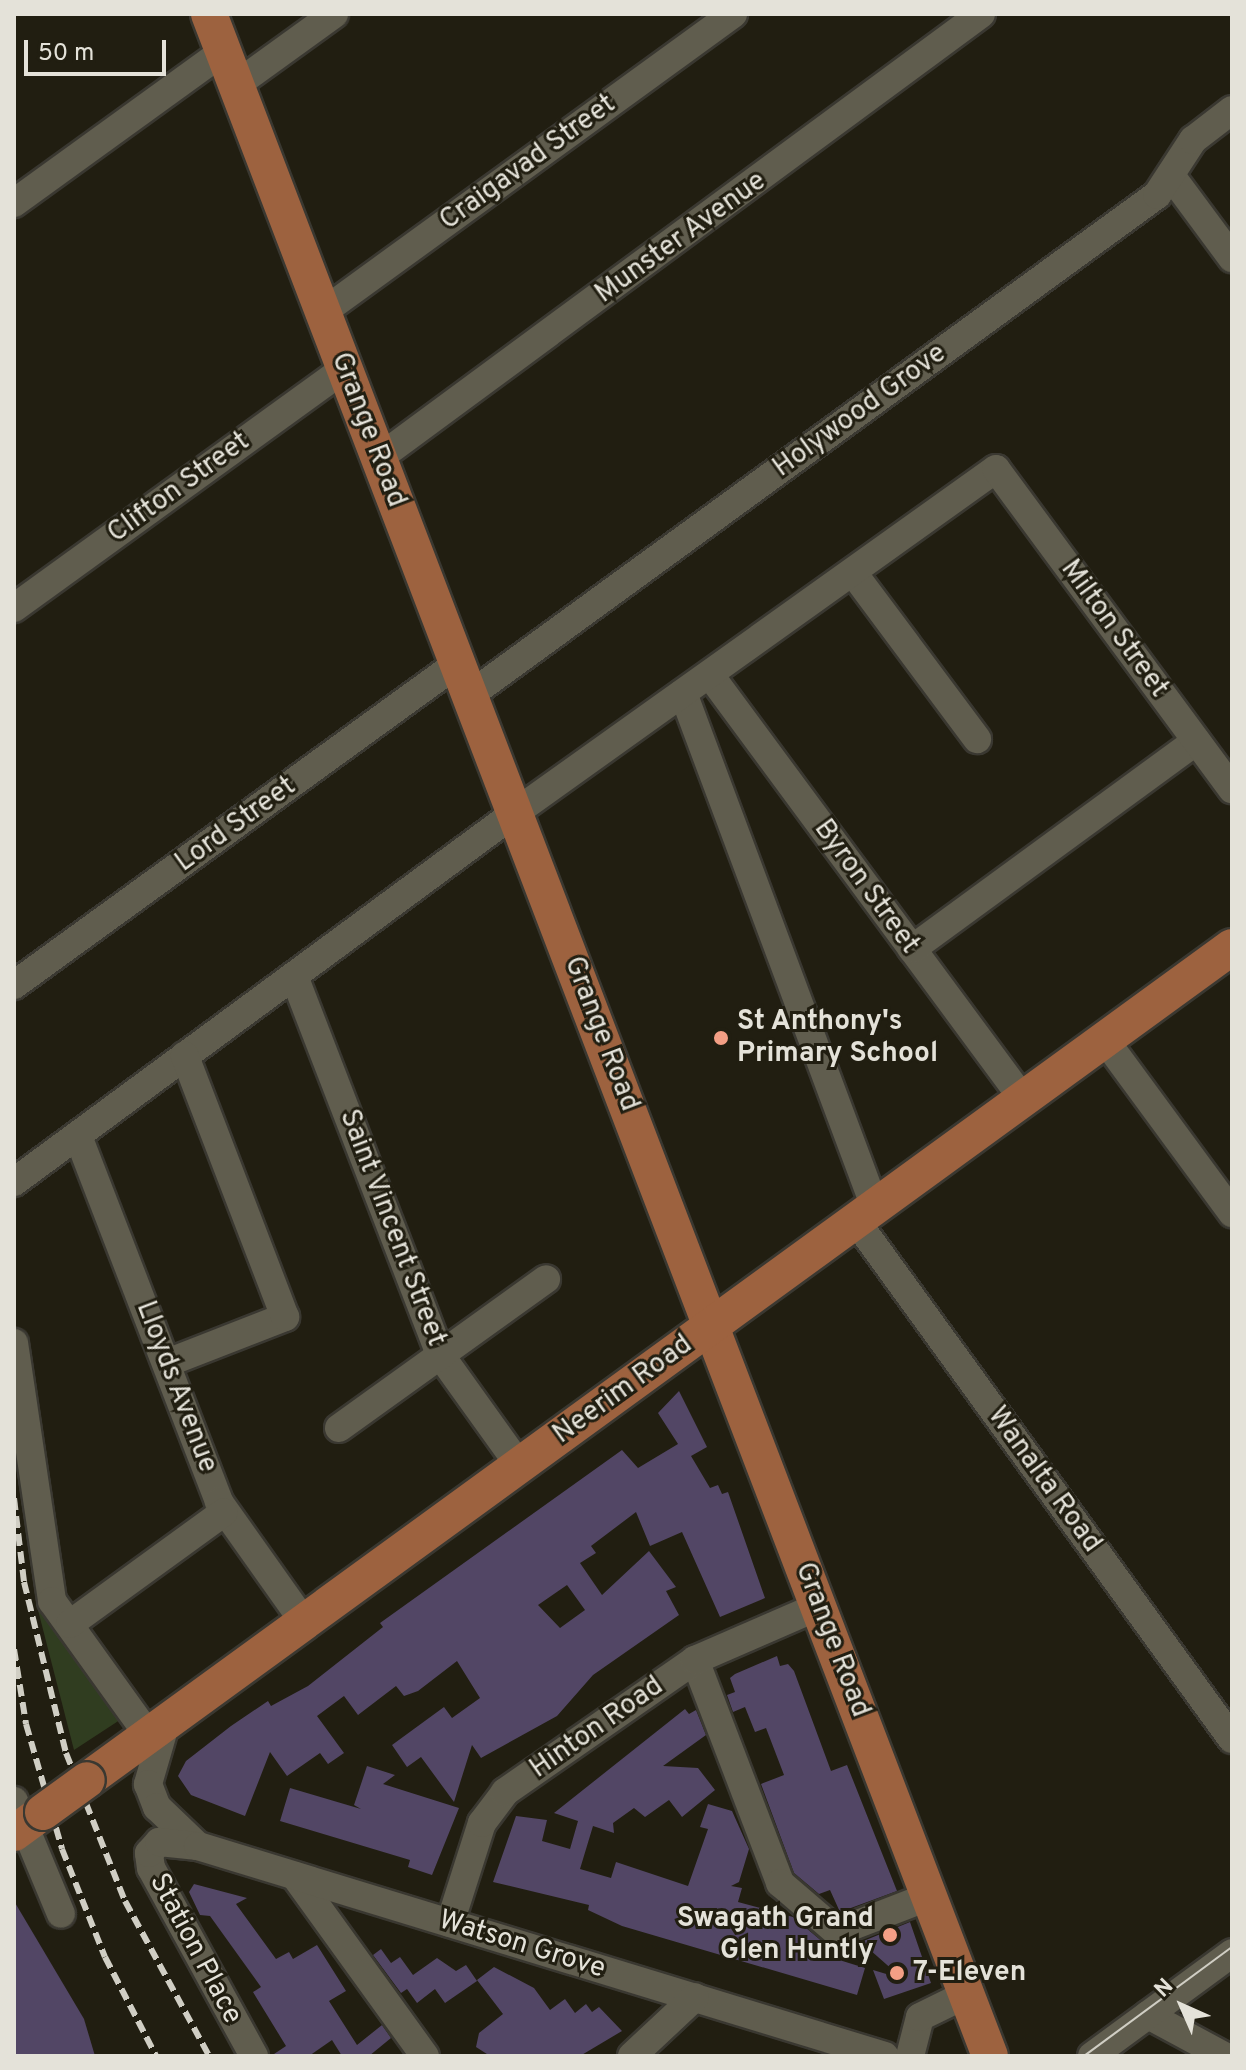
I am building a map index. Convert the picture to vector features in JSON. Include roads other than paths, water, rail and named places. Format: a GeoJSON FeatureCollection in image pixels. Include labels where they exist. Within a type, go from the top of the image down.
{"type":"FeatureCollection","features":[{"type":"Feature","properties":{"kind":"main road","name":"Grange Road"},"geometry":{"type":"LineString","coordinates":[[209,14],[990,2056]]}},
{"type":"Feature","properties":{"kind":"main road","name":"Neerim Road"},"geometry":{"type":"LineString","coordinates":[[24,1818],[87,1780],[154,1723],[304,1622],[1232,947]]}},
{"type":"Feature","properties":{"kind":"street"},"geometry":{"type":"LineString","coordinates":[[236,85],[334,14]]}},
{"type":"Feature","properties":{"kind":"street","name":"Craigavad Street"},"geometry":{"type":"LineString","coordinates":[[323,312],[733,14]]}},
{"type":"Feature","properties":{"kind":"street","name":"Munster Avenue"},"geometry":{"type":"LineString","coordinates":[[379,458],[981,14]]}},
{"type":"Feature","properties":{"kind":"street"},"geometry":{"type":"LineString","coordinates":[[14,203],[224,51]]}},
{"type":"Feature","properties":{"kind":"street","name":"Holywood Grove"},"geometry":{"type":"LineString","coordinates":[[464,679],[1157,195],[1172,177],[1193,140],[1232,110]]}},
{"type":"Feature","properties":{"kind":"street"},"geometry":{"type":"LineString","coordinates":[[1172,177],[1230,251]]}},
{"type":"Feature","properties":{"kind":"street","name":"Clifton Street"},"geometry":{"type":"LineString","coordinates":[[14,608],[345,368]]}},
{"type":"Feature","properties":{"kind":"street","name":"Milton Street"},"geometry":{"type":"LineString","coordinates":[[854,574],[996,469],[1232,789]]}},
{"type":"Feature","properties":{"kind":"street"},"geometry":{"type":"LineString","coordinates":[[14,1182],[516,812],[854,574],[977,739]]}},
{"type":"Feature","properties":{"kind":"street","name":"Byron Street"},"geometry":{"type":"LineString","coordinates":[[710,675],[1023,1099]]}},
{"type":"Feature","properties":{"kind":"street","name":"Lord Street"},"geometry":{"type":"LineString","coordinates":[[14,985],[464,679]]}},
{"type":"Feature","properties":{"kind":"street","name":"Wanalta Road"},"geometry":{"type":"LineString","coordinates":[[683,693],[865,1214],[1232,1739]]}},
{"type":"Feature","properties":{"kind":"street"},"geometry":{"type":"LineString","coordinates":[[912,949],[1196,741]]}},
{"type":"Feature","properties":{"kind":"street","name":"Saint Vincent Street"},"geometry":{"type":"LineString","coordinates":[[294,976],[441,1356],[519,1465]]}},
{"type":"Feature","properties":{"kind":"street"},"geometry":{"type":"LineString","coordinates":[[1105,1040],[1232,1213]]}},
{"type":"Feature","properties":{"kind":"street"},"geometry":{"type":"LineString","coordinates":[[167,1363],[285,1317],[185,1056]]}},
{"type":"Feature","properties":{"kind":"street","name":"Lloyds Avenue"},"geometry":{"type":"LineString","coordinates":[[78,1136],[224,1512],[304,1622]]}},
{"type":"Feature","properties":{"kind":"street"},"geometry":{"type":"LineString","coordinates":[[339,1428],[546,1279]]}},
{"type":"Feature","properties":{"kind":"street"},"geometry":{"type":"LineString","coordinates":[[14,1343],[52,1601],[154,1723]]}},
{"type":"Feature","properties":{"kind":"street"},"geometry":{"type":"LineString","coordinates":[[70,1624],[224,1512]]}},
{"type":"Feature","properties":{"kind":"street","name":"Hinton Road"},"geometry":{"type":"LineString","coordinates":[[450,1923],[482,1823],[505,1792],[695,1660],[819,1606]]}},
{"type":"Feature","properties":{"kind":"street"},"geometry":{"type":"LineString","coordinates":[[695,1660],[780,1883],[837,1932],[930,1896]]}},
{"type":"Feature","properties":{"kind":"street","name":"Station Place"},"geometry":{"type":"LineString","coordinates":[[154,1723],[148,1784],[157,1807],[198,1846]]}},
{"type":"Feature","properties":{"kind":"street"},"geometry":{"type":"LineString","coordinates":[[24,1818],[61,1914]]}},
{"type":"Feature","properties":{"kind":"street","name":"Station Place"},"geometry":{"type":"LineString","coordinates":[[159,1842],[149,1853],[151,1868],[254,2056]]}},
{"type":"Feature","properties":{"kind":"street","name":"Watson Grove"},"geometry":{"type":"LineString","coordinates":[[159,1842],[198,1846],[695,1997],[867,2054]]}},
{"type":"Feature","properties":{"kind":"street"},"geometry":{"type":"LineString","coordinates":[[295,1876],[425,2056]]}},
{"type":"Feature","properties":{"kind":"street"},"geometry":{"type":"LineString","coordinates":[[1092,2056],[1232,1953]]}},
{"type":"Feature","properties":{"kind":"street"},"geometry":{"type":"LineString","coordinates":[[910,2056],[920,2017],[967,1994]]}},
{"type":"Feature","properties":{"kind":"street"},"geometry":{"type":"LineString","coordinates":[[632,2056],[695,1997]]}},
{"type":"Feature","properties":{"kind":"street"},"geometry":{"type":"LineString","coordinates":[[1148,2015],[1224,2056]]}},
{"type":"Feature","properties":{"kind":"tram line"},"geometry":{"type":"LineString","coordinates":[[1084,2056],[1232,1947]]}},
{"type":"Feature","properties":{"kind":"railway"},"geometry":{"type":"LineString","coordinates":[[14,1498],[24,1582],[66,1753],[125,1901],[209,2056]]}},
{"type":"Feature","properties":{"kind":"railway"},"geometry":{"type":"LineString","coordinates":[[14,1649],[26,1724],[62,1849],[105,1957],[156,2056]]}},
{"type":"Feature","properties":{"kind":"place","name":"St Anthony's Primary School"},"geometry":{"type":"Point","coordinates":[721,1038]}},
{"type":"Feature","properties":{"kind":"place","name":"Swagath Grand Glen Huntly"},"geometry":{"type":"Point","coordinates":[890,1935]}},
{"type":"Feature","properties":{"kind":"place","name":"7-Eleven"},"geometry":{"type":"Point","coordinates":[897,1973]}}]}
